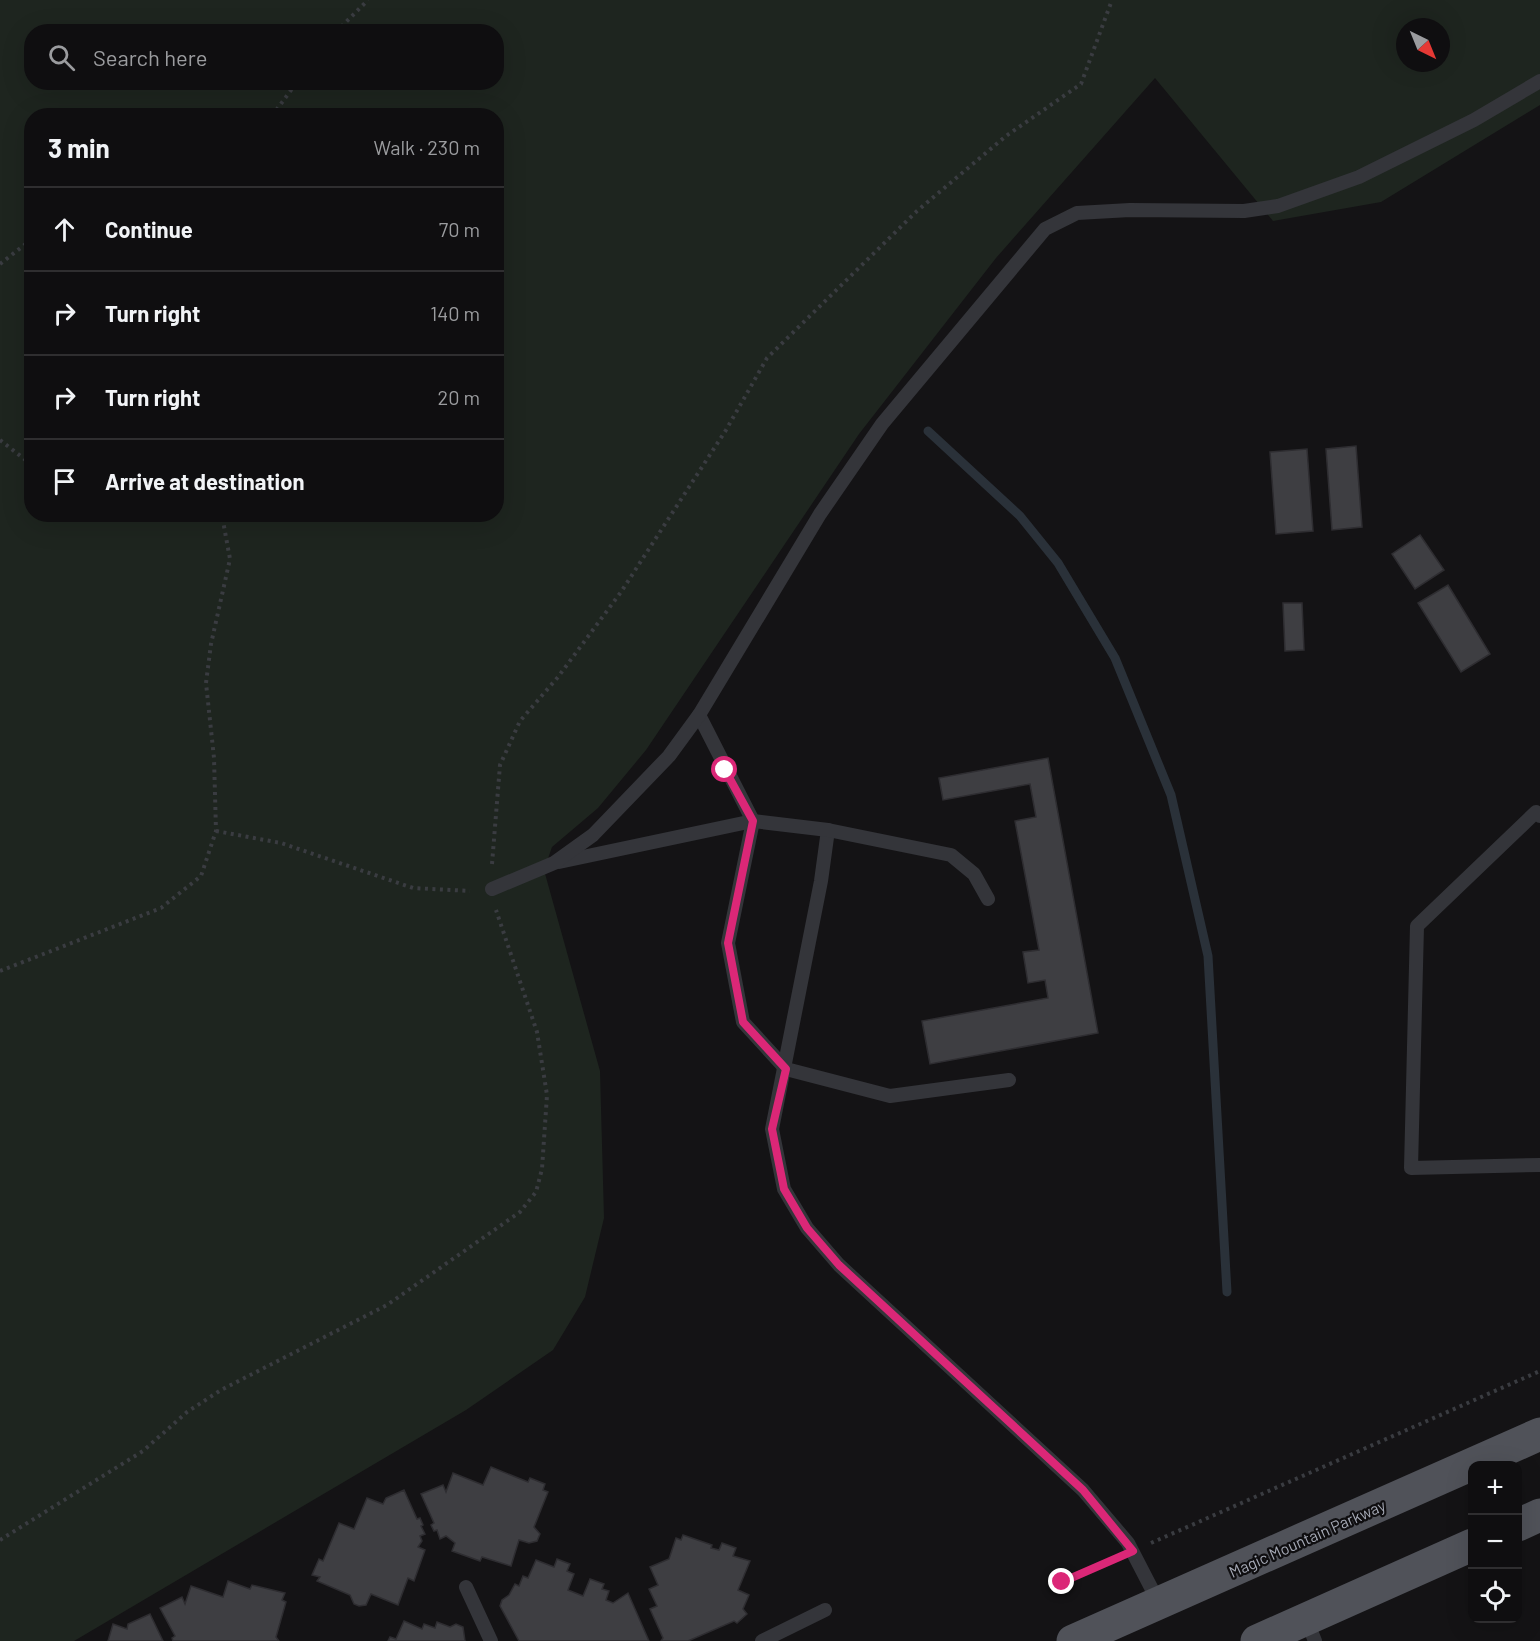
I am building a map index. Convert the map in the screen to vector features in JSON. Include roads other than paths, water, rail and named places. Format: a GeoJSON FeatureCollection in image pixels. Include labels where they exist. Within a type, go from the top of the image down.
{"type":"FeatureCollection","features":[{"type":"Feature","properties":{"kind":"main road","name":"Magic Mountain Parkway"},"geometry":{"type":"LineString","coordinates":[[1073,1641],[1540,1434]]}},
{"type":"Feature","properties":{"kind":"main road"},"geometry":{"type":"LineString","coordinates":[[1522,1523],[1540,1515]]}},
{"type":"Feature","properties":{"kind":"main road"},"geometry":{"type":"LineString","coordinates":[[1257,1641],[1311,1630],[1468,1548]]}},
{"type":"Feature","properties":{"kind":"lane"},"geometry":{"type":"LineString","coordinates":[[554,863],[600,827],[669,756],[699,715],[820,514],[882,424],[1027,247],[1045,229],[1077,213],[1244,211],[1278,206],[1359,177],[1474,120],[1540,81]]}},
{"type":"Feature","properties":{"kind":"lane"},"geometry":{"type":"LineString","coordinates":[[699,715],[753,821],[728,943],[743,1022],[786,1069],[890,1096],[1009,1080]]}},
{"type":"Feature","properties":{"kind":"lane"},"geometry":{"type":"LineString","coordinates":[[1540,816],[1536,812],[1416,926],[1411,1168],[1540,1165]]}},
{"type":"Feature","properties":{"kind":"lane"},"geometry":{"type":"LineString","coordinates":[[492,889],[554,863],[753,821],[828,830],[951,855],[974,874],[988,899]]}},
{"type":"Feature","properties":{"kind":"lane"},"geometry":{"type":"LineString","coordinates":[[828,830],[821,881],[786,1069],[772,1129],[784,1189],[807,1228],[839,1265],[1083,1490],[1133,1551],[1159,1603]]}},
{"type":"Feature","properties":{"kind":"lane"},"geometry":{"type":"LineString","coordinates":[[466,1587],[491,1641]]}},
{"type":"Feature","properties":{"kind":"lane"},"geometry":{"type":"LineString","coordinates":[[762,1641],[825,1610]]}},
{"type":"Feature","properties":{"kind":"waterway"},"geometry":{"type":"LineString","coordinates":[[928,431],[1020,516],[1058,563],[1115,658],[1171,795],[1208,956],[1227,1292]]}}]}
